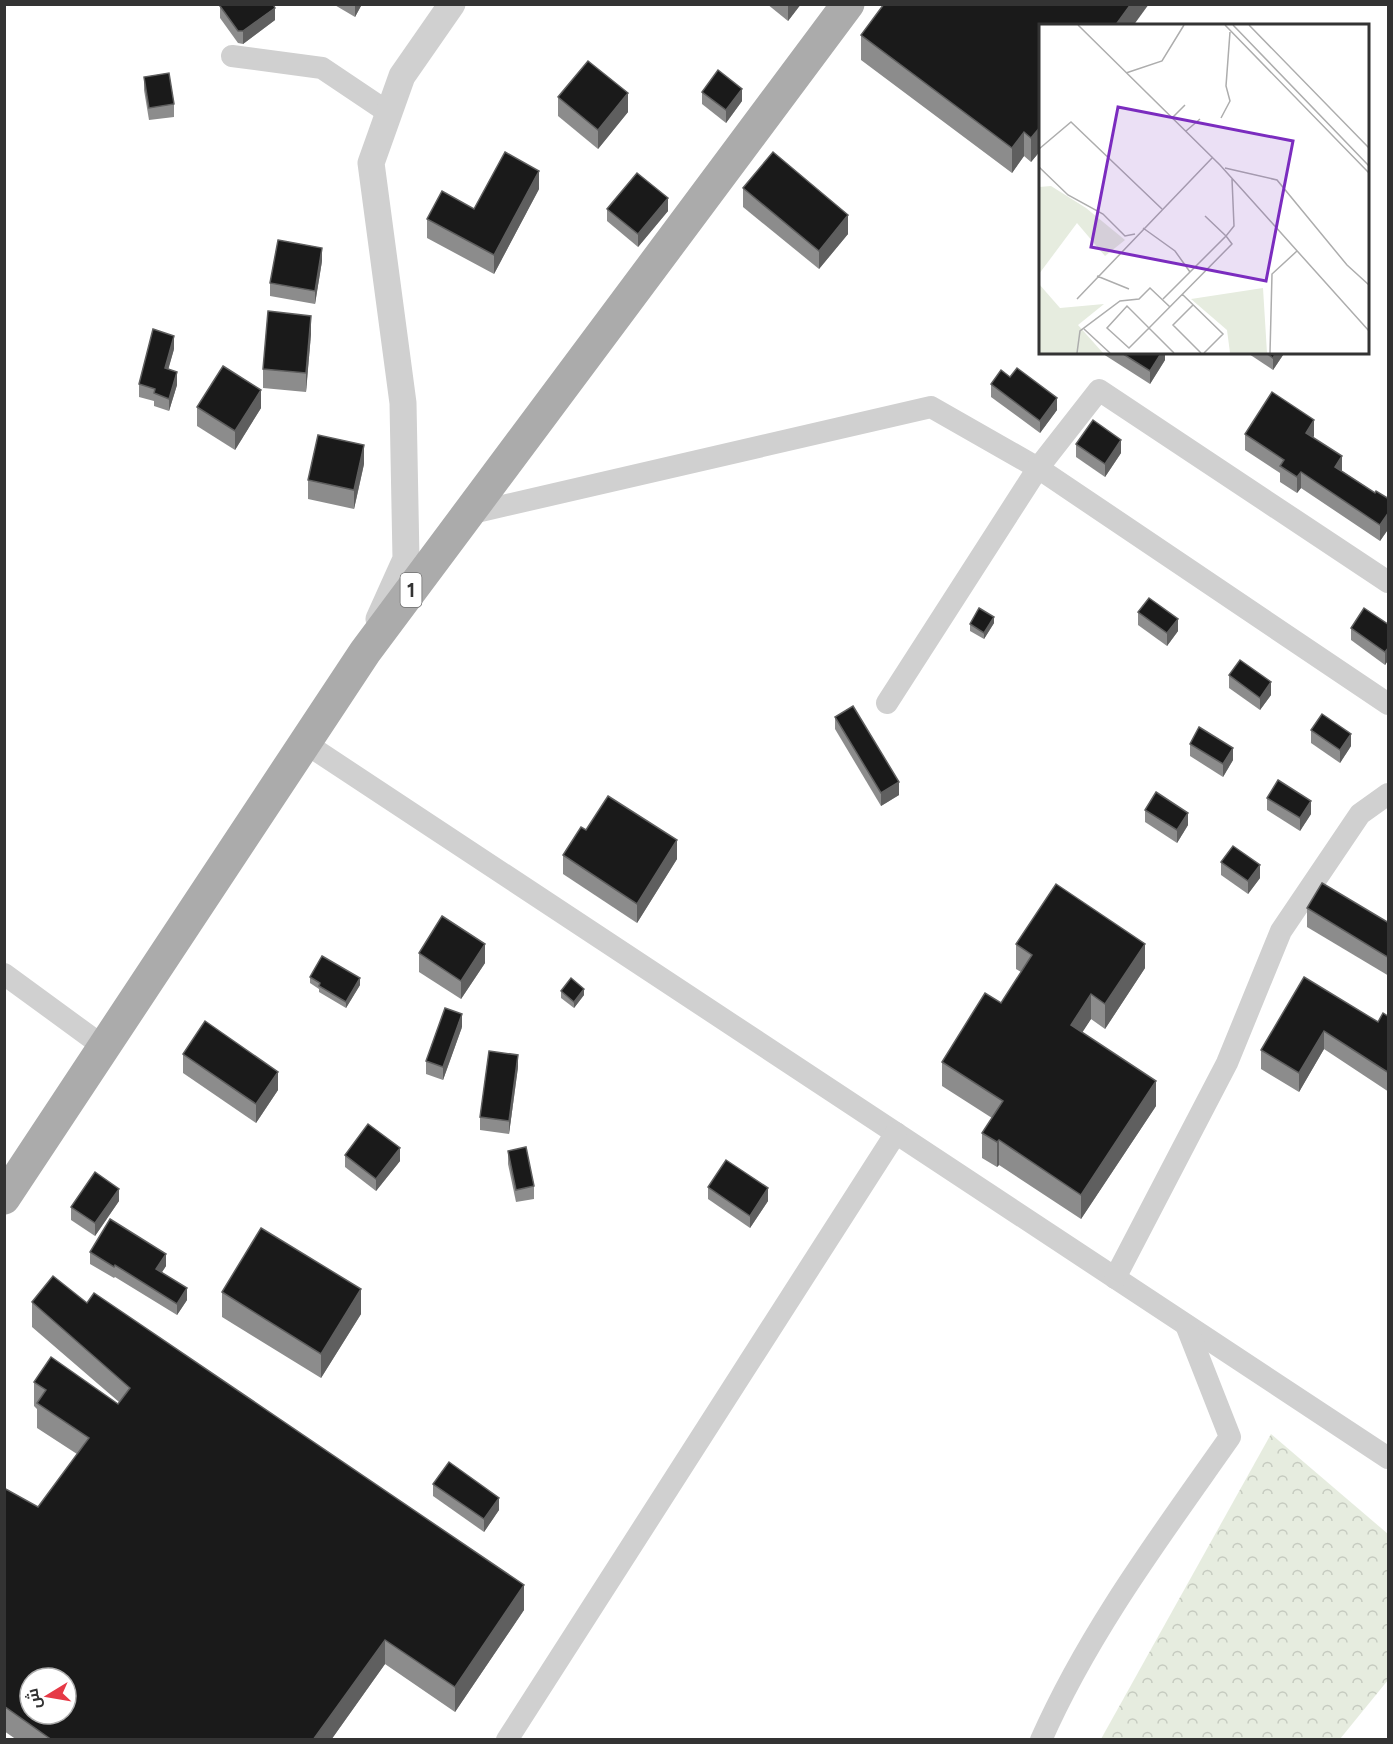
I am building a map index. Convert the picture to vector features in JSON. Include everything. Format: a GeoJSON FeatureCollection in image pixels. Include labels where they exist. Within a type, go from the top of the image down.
{"type":"FeatureCollection","features":[{"type":"Feature","properties":{"kind":"main road","name":"1"},"geometry":{"type":"LineString","coordinates":[[4,1198],[365,652],[848,4]]}},
{"type":"Feature","properties":{"kind":"street"},"geometry":{"type":"LineString","coordinates":[[365,652],[406,559],[403,403],[371,163],[402,76],[452,4]]}},
{"type":"Feature","properties":{"kind":"street"},"geometry":{"type":"LineString","coordinates":[[232,56],[322,68],[389,113]]}},
{"type":"Feature","properties":{"kind":"street"},"geometry":{"type":"LineString","coordinates":[[887,703],[1038,468],[1099,390],[1389,582]]}},
{"type":"Feature","properties":{"kind":"street"},"geometry":{"type":"LineString","coordinates":[[468,514],[932,407],[1038,468],[1389,704]]}},
{"type":"Feature","properties":{"kind":"street"},"geometry":{"type":"LineString","coordinates":[[305,743],[1389,1458]]}},
{"type":"Feature","properties":{"kind":"street"},"geometry":{"type":"LineString","coordinates":[[1115,1278],[1227,1063],[1281,931],[1360,814],[1389,794]]}},
{"type":"Feature","properties":{"kind":"street"},"geometry":{"type":"LineString","coordinates":[[4,974],[104,1047]]}},
{"type":"Feature","properties":{"kind":"street"},"geometry":{"type":"LineString","coordinates":[[507,1740],[896,1133]]}},
{"type":"Feature","properties":{"kind":"street"},"geometry":{"type":"LineString","coordinates":[[1041,1740],[1060,1697],[1132,1578],[1230,1437],[1186,1325]]}},
{"type":"Feature","properties":{"kind":"green space"},"geometry":{"type":"Polygon","coordinates":[[[1271,1434],[1388,1534],[1388,1680],[1340,1739],[1101,1739],[1271,1434]]]}},
{"type":"Feature","properties":{"kind":"building"},"geometry":{"type":"Polygon","coordinates":[[[222,4],[273,4],[275,8],[243,31],[238,31],[220,6],[222,4]]]}},
{"type":"Feature","properties":{"kind":"building"},"geometry":{"type":"Polygon","coordinates":[[[884,4],[1131,4],[1116,24],[1039,24],[1039,128],[1031,138],[1024,132],[1012,148],[861,35],[884,4]]]}},
{"type":"Feature","properties":{"kind":"building"},"geometry":{"type":"Polygon","coordinates":[[[588,61],[628,93],[598,130],[558,97],[588,61]]]}},
{"type":"Feature","properties":{"kind":"building"},"geometry":{"type":"Polygon","coordinates":[[[718,70],[742,89],[726,110],[702,92],[718,70]]]}},
{"type":"Feature","properties":{"kind":"building"},"geometry":{"type":"Polygon","coordinates":[[[169,73],[174,104],[149,108],[144,77],[169,73]]]}},
{"type":"Feature","properties":{"kind":"building"},"geometry":{"type":"Polygon","coordinates":[[[505,152],[539,171],[494,255],[427,219],[442,191],[474,209],[505,152]]]}},
{"type":"Feature","properties":{"kind":"building"},"geometry":{"type":"Polygon","coordinates":[[[773,152],[848,215],[819,251],[743,188],[773,152]]]}},
{"type":"Feature","properties":{"kind":"building"},"geometry":{"type":"Polygon","coordinates":[[[637,173],[668,198],[638,234],[607,209],[637,173]]]}},
{"type":"Feature","properties":{"kind":"building"},"geometry":{"type":"Polygon","coordinates":[[[278,240],[322,248],[315,291],[270,283],[278,240]]]}},
{"type":"Feature","properties":{"kind":"building"},"geometry":{"type":"Polygon","coordinates":[[[268,311],[311,316],[306,373],[263,369],[268,311]]]}},
{"type":"Feature","properties":{"kind":"building"},"geometry":{"type":"Polygon","coordinates":[[[153,329],[174,336],[165,368],[177,372],[169,399],[154,393],[155,389],[139,384],[153,329]]]}},
{"type":"Feature","properties":{"kind":"building"},"geometry":{"type":"Polygon","coordinates":[[[1123,354],[1161,354],[1150,371],[1123,354]]]}},
{"type":"Feature","properties":{"kind":"building"},"geometry":{"type":"Polygon","coordinates":[[[223,366],[261,390],[235,431],[197,407],[223,366]]]}},
{"type":"Feature","properties":{"kind":"building"},"geometry":{"type":"Polygon","coordinates":[[[1017,368],[1057,398],[1040,421],[991,384],[1001,370],[1010,377],[1017,368]]]}},
{"type":"Feature","properties":{"kind":"building"},"geometry":{"type":"Polygon","coordinates":[[[1272,392],[1314,420],[1306,433],[1342,456],[1335,467],[1375,493],[1376,491],[1389,499],[1389,512],[1380,525],[1301,472],[1297,477],[1280,466],[1284,460],[1245,434],[1272,392]]]}},
{"type":"Feature","properties":{"kind":"building"},"geometry":{"type":"Polygon","coordinates":[[[1093,420],[1121,440],[1105,464],[1076,444],[1093,420]]]}},
{"type":"Feature","properties":{"kind":"building"},"geometry":{"type":"Polygon","coordinates":[[[318,435],[364,445],[354,490],[308,480],[318,435]]]}},
{"type":"Feature","properties":{"kind":"building"},"geometry":{"type":"Polygon","coordinates":[[[1149,598],[1178,619],[1167,633],[1138,612],[1149,598]]]}},
{"type":"Feature","properties":{"kind":"building"},"geometry":{"type":"Polygon","coordinates":[[[979,608],[994,617],[984,633],[970,624],[979,608]]]}},
{"type":"Feature","properties":{"kind":"building"},"geometry":{"type":"Polygon","coordinates":[[[1364,608],[1389,625],[1389,647],[1385,652],[1351,628],[1364,608]]]}},
{"type":"Feature","properties":{"kind":"building"},"geometry":{"type":"Polygon","coordinates":[[[1240,660],[1271,682],[1260,698],[1229,675],[1240,660]]]}},
{"type":"Feature","properties":{"kind":"building"},"geometry":{"type":"Polygon","coordinates":[[[853,706],[899,782],[881,793],[835,717],[853,706]]]}},
{"type":"Feature","properties":{"kind":"building"},"geometry":{"type":"Polygon","coordinates":[[[1322,714],[1351,734],[1340,750],[1311,730],[1322,714]]]}},
{"type":"Feature","properties":{"kind":"building"},"geometry":{"type":"Polygon","coordinates":[[[1199,727],[1233,748],[1223,764],[1190,744],[1199,727]]]}},
{"type":"Feature","properties":{"kind":"building"},"geometry":{"type":"Polygon","coordinates":[[[1278,780],[1311,801],[1300,818],[1267,798],[1278,780]]]}},
{"type":"Feature","properties":{"kind":"building"},"geometry":{"type":"Polygon","coordinates":[[[1156,792],[1188,813],[1177,830],[1145,810],[1156,792]]]}},
{"type":"Feature","properties":{"kind":"building"},"geometry":{"type":"Polygon","coordinates":[[[608,796],[677,840],[637,904],[563,855],[581,827],[586,830],[608,796]]]}},
{"type":"Feature","properties":{"kind":"building"},"geometry":{"type":"Polygon","coordinates":[[[1233,846],[1260,865],[1248,881],[1221,862],[1233,846]]]}},
{"type":"Feature","properties":{"kind":"building"},"geometry":{"type":"Polygon","coordinates":[[[1322,883],[1389,923],[1389,958],[1307,908],[1322,883]]]}},
{"type":"Feature","properties":{"kind":"building"},"geometry":{"type":"Polygon","coordinates":[[[1056,884],[1145,944],[1105,1004],[1091,994],[1071,1025],[1156,1081],[1081,1195],[999,1140],[997,1142],[982,1133],[1003,1101],[942,1062],[985,993],[1001,1003],[1032,955],[1016,944],[1056,884]]]}},
{"type":"Feature","properties":{"kind":"building"},"geometry":{"type":"Polygon","coordinates":[[[442,916],[485,944],[461,981],[419,953],[442,916]]]}},
{"type":"Feature","properties":{"kind":"building"},"geometry":{"type":"Polygon","coordinates":[[[322,956],[360,978],[346,1002],[319,986],[320,983],[310,977],[322,956]]]}},
{"type":"Feature","properties":{"kind":"building"},"geometry":{"type":"Polygon","coordinates":[[[1304,977],[1378,1022],[1383,1013],[1389,1017],[1389,1073],[1324,1031],[1299,1073],[1261,1050],[1304,977]]]}},
{"type":"Feature","properties":{"kind":"building"},"geometry":{"type":"Polygon","coordinates":[[[571,978],[584,989],[574,1002],[561,991],[571,978]]]}},
{"type":"Feature","properties":{"kind":"building"},"geometry":{"type":"Polygon","coordinates":[[[445,1008],[462,1014],[443,1067],[426,1061],[445,1008]]]}},
{"type":"Feature","properties":{"kind":"building"},"geometry":{"type":"Polygon","coordinates":[[[205,1021],[278,1072],[256,1104],[183,1054],[205,1021]]]}},
{"type":"Feature","properties":{"kind":"building"},"geometry":{"type":"Polygon","coordinates":[[[489,1051],[518,1055],[509,1121],[480,1117],[489,1051]]]}},
{"type":"Feature","properties":{"kind":"building"},"geometry":{"type":"Polygon","coordinates":[[[368,1124],[400,1148],[376,1179],[345,1155],[368,1124]]]}},
{"type":"Feature","properties":{"kind":"building"},"geometry":{"type":"Polygon","coordinates":[[[526,1147],[534,1186],[516,1190],[508,1151],[526,1147]]]}},
{"type":"Feature","properties":{"kind":"building"},"geometry":{"type":"Polygon","coordinates":[[[726,1160],[768,1188],[750,1216],[708,1187],[726,1160]]]}},
{"type":"Feature","properties":{"kind":"building"},"geometry":{"type":"Polygon","coordinates":[[[95,1172],[119,1189],[95,1223],[71,1207],[95,1172]]]}},
{"type":"Feature","properties":{"kind":"building"},"geometry":{"type":"Polygon","coordinates":[[[110,1219],[166,1254],[156,1269],[187,1288],[177,1304],[90,1252],[110,1219]]]}},
{"type":"Feature","properties":{"kind":"building"},"geometry":{"type":"Polygon","coordinates":[[[261,1228],[361,1289],[321,1354],[222,1292],[261,1228]]]}},
{"type":"Feature","properties":{"kind":"building"},"geometry":{"type":"Polygon","coordinates":[[[53,1276],[87,1303],[94,1293],[524,1585],[455,1687],[385,1640],[313,1740],[52,1740],[32,1726],[78,1726],[78,1666],[18,1666],[18,1716],[4,1706],[4,1488],[38,1507],[89,1438],[37,1403],[46,1390],[34,1382],[51,1357],[118,1404],[130,1388],[32,1302],[53,1276]]]}},
{"type":"Feature","properties":{"kind":"building"},"geometry":{"type":"Polygon","coordinates":[[[449,1462],[499,1498],[484,1519],[433,1484],[449,1462]]]}}]}
